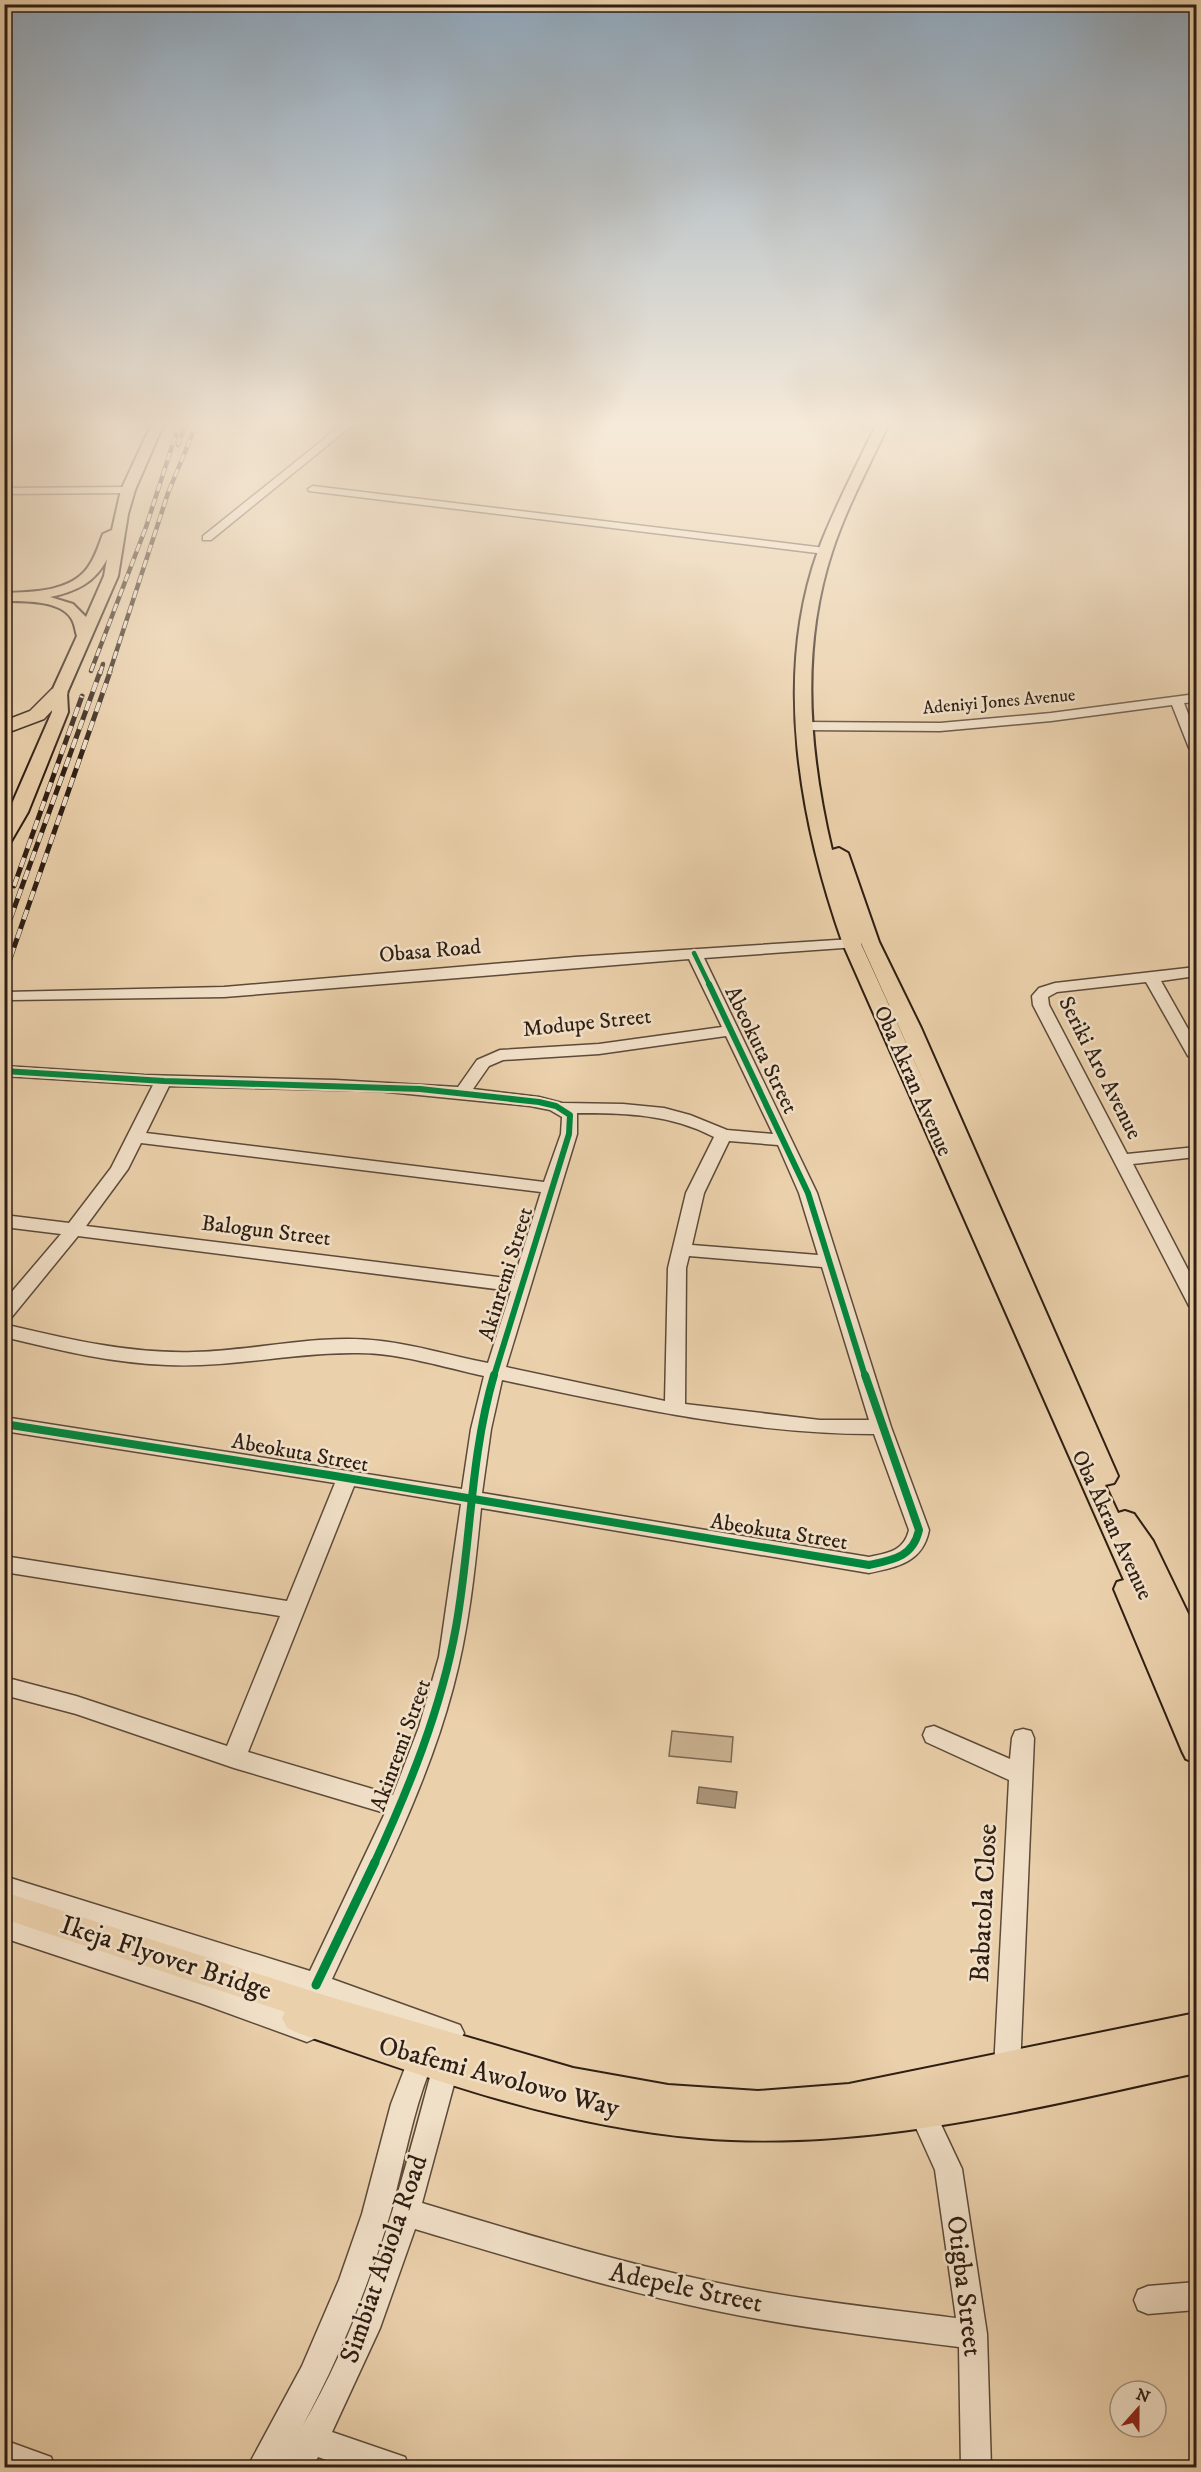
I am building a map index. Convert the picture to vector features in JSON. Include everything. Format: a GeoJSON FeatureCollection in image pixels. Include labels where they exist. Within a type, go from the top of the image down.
{"type":"FeatureCollection","features":[{"type":"Feature","properties":{"kind":"highway"},"geometry":{"type":"LineString","coordinates":[[4,728],[37,715],[59,693]]}},
{"type":"Feature","properties":{"kind":"main road"},"geometry":{"type":"LineString","coordinates":[[8,597],[47,593],[82,581],[95,567],[109,538]]}},
{"type":"Feature","properties":{"kind":"main road"},"geometry":{"type":"LineString","coordinates":[[4,839],[19,812],[60,712],[59,693],[111,576],[117,538]]}},
{"type":"Feature","properties":{"kind":"main road","name":"Oba Akran Avenue"},"geometry":{"type":"LineString","coordinates":[[831,538],[811,603],[804,673],[815,814],[833,891],[852,944],[1120,1529],[1159,1613],[1197,1683]]}},
{"type":"Feature","properties":{"kind":"main road","name":"Oba Akran Avenue"},"geometry":{"type":"LineString","coordinates":[[840,538],[823,589],[818,620],[809,726],[842,866],[870,942],[911,1028],[1120,1529]]}},
{"type":"Feature","properties":{"kind":"main road"},"geometry":{"type":"LineString","coordinates":[[8,597],[62,604],[74,610],[83,619],[84,636]]}},
{"type":"Feature","properties":{"kind":"main road"},"geometry":{"type":"LineString","coordinates":[[1197,1658],[1140,1541],[1120,1529],[1113,1557],[1197,1751]]}},
{"type":"Feature","properties":{"kind":"main road","name":"Oba Akran Avenue"},"geometry":{"type":"LineString","coordinates":[[1159,1613],[1197,1713]]}},
{"type":"Feature","properties":{"kind":"main road","name":"Ikeja Flyover Bridge"},"geometry":{"type":"LineString","coordinates":[[4,1905],[321,2007]]}},
{"type":"Feature","properties":{"kind":"main road","name":"Ikeja Flyover Bridge"},"geometry":{"type":"LineString","coordinates":[[4,1920],[321,2007]]}},
{"type":"Feature","properties":{"kind":"main road","name":"Obafemi Awolowo Way"},"geometry":{"type":"LineString","coordinates":[[321,2007],[478,2078],[595,2109],[700,2122],[740,2114]]}},
{"type":"Feature","properties":{"kind":"main road"},"geometry":{"type":"LineString","coordinates":[[740,2114],[879,2117],[915,2100],[1007,2069],[1197,2028]]}},
{"type":"Feature","properties":{"kind":"main road"},"geometry":{"type":"LineString","coordinates":[[740,2114],[849,2100],[915,2100],[958,2107],[1197,2058]]}},
{"type":"Feature","properties":{"kind":"street"},"geometry":{"type":"LineString","coordinates":[[721,538],[825,551]]}},
{"type":"Feature","properties":{"kind":"street","name":"Adeniyi Jones Avenue"},"geometry":{"type":"LineString","coordinates":[[809,726],[940,727],[1058,716],[1197,698]]}},
{"type":"Feature","properties":{"kind":"street"},"geometry":{"type":"LineString","coordinates":[[1176,700],[1197,748]]}},
{"type":"Feature","properties":{"kind":"street","name":"Obasa Road"},"geometry":{"type":"LineString","coordinates":[[12,994],[224,992],[694,953],[852,944]]}},
{"type":"Feature","properties":{"kind":"street","name":"Abeokuta Street"},"geometry":{"type":"LineString","coordinates":[[4,1424],[188,1451],[346,1480],[869,1565],[902,1558],[918,1541],[919,1530],[881,1427],[807,1193],[694,953]]}},
{"type":"Feature","properties":{"kind":"street","name":"Seriki Aro Avenue"},"geometry":{"type":"LineString","coordinates":[[1197,972],[1055,988],[1045,991],[1040,996],[1041,1005],[1197,1302]]}},
{"type":"Feature","properties":{"kind":"street"},"geometry":{"type":"LineString","coordinates":[[1151,978],[1197,1056]]}},
{"type":"Feature","properties":{"kind":"street","name":"Modupe Street"},"geometry":{"type":"LineString","coordinates":[[463,1092],[483,1063],[500,1055],[599,1049],[732,1030]]}},
{"type":"Feature","properties":{"kind":"street"},"geometry":{"type":"LineString","coordinates":[[4,1071],[164,1081],[302,1083],[463,1092],[560,1108],[626,1108],[666,1113],[706,1125],[723,1135],[784,1140]]}},
{"type":"Feature","properties":{"kind":"street"},"geometry":{"type":"LineString","coordinates":[[4,1314],[73,1231],[119,1169],[164,1081]]}},
{"type":"Feature","properties":{"kind":"street","name":"Akinremi Street"},"geometry":{"type":"LineString","coordinates":[[321,2007],[400,1807],[442,1691],[451,1655],[468,1547],[470,1500],[481,1427],[495,1372],[572,1122],[570,1114],[560,1108]]}},
{"type":"Feature","properties":{"kind":"street"},"geometry":{"type":"LineString","coordinates":[[675,1410],[677,1268],[695,1193],[723,1135]]}},
{"type":"Feature","properties":{"kind":"street"},"geometry":{"type":"LineString","coordinates":[[137,1137],[550,1188]]}},
{"type":"Feature","properties":{"kind":"street"},"geometry":{"type":"LineString","coordinates":[[1122,1160],[1197,1152]]}},
{"type":"Feature","properties":{"kind":"street","name":"Balogun Street"},"geometry":{"type":"LineString","coordinates":[[4,1221],[521,1287]]}},
{"type":"Feature","properties":{"kind":"street"},"geometry":{"type":"LineString","coordinates":[[682,1250],[829,1262]]}},
{"type":"Feature","properties":{"kind":"street"},"geometry":{"type":"LineString","coordinates":[[4,1330],[120,1356],[194,1359],[364,1346],[396,1349],[675,1410],[820,1426],[881,1427]]}},
{"type":"Feature","properties":{"kind":"street"},"geometry":{"type":"LineString","coordinates":[[234,1758],[346,1480]]}},
{"type":"Feature","properties":{"kind":"street"},"geometry":{"type":"LineString","coordinates":[[4,1564],[293,1610]]}},
{"type":"Feature","properties":{"kind":"street"},"geometry":{"type":"LineString","coordinates":[[4,1686],[76,1705],[234,1758],[400,1807]]}},
{"type":"Feature","properties":{"kind":"street"},"geometry":{"type":"LineString","coordinates":[[934,1735],[1020,1774]]}},
{"type":"Feature","properties":{"kind":"street","name":"Babatola Close"},"geometry":{"type":"LineString","coordinates":[[1007,2069],[1023,1738]]}},
{"type":"Feature","properties":{"kind":"street"},"geometry":{"type":"LineString","coordinates":[[4,1887],[321,2007],[590,2079],[694,2093],[823,2095],[849,2100]]}},
{"type":"Feature","properties":{"kind":"street"},"geometry":{"type":"LineString","coordinates":[[4,1927],[200,1991],[443,2078],[577,2116],[673,2132],[711,2135],[833,2133],[879,2117]]}},
{"type":"Feature","properties":{"kind":"street"},"geometry":{"type":"LineString","coordinates":[[262,2468],[320,2360],[345,2302],[375,2214],[417,2069]]}},
{"type":"Feature","properties":{"kind":"street","name":"Simbiat Abiola Road"},"geometry":{"type":"LineString","coordinates":[[295,2468],[312,2439],[373,2310],[405,2212],[443,2078]]}},
{"type":"Feature","properties":{"kind":"street","name":"Otigba Street"},"geometry":{"type":"LineString","coordinates":[[915,2100],[948,2169],[973,2334],[976,2468]]}},
{"type":"Feature","properties":{"kind":"street","name":"Adepele Street"},"geometry":{"type":"LineString","coordinates":[[405,2212],[585,2266],[712,2296],[825,2317],[973,2334]]}},
{"type":"Feature","properties":{"kind":"street"},"geometry":{"type":"LineString","coordinates":[[1148,2300],[1197,2296]]}},
{"type":"Feature","properties":{"kind":"street"},"geometry":{"type":"LineString","coordinates":[[312,2439],[394,2468]]}},
{"type":"Feature","properties":{"kind":"street"},"geometry":{"type":"LineString","coordinates":[[4,2455],[40,2468]]}},
{"type":"Feature","properties":{"kind":"shaded area"},"geometry":{"type":"Polygon","coordinates":[[[672,1731],[733,1737],[731,1762],[669,1756],[672,1731]]]}},
{"type":"Feature","properties":{"kind":"shaded area"},"geometry":{"type":"Polygon","coordinates":[[[699,1787],[737,1792],[735,1808],[697,1803],[699,1787]]]}},
{"type":"Feature","properties":{"kind":"railway"},"geometry":{"type":"LineString","coordinates":[[91,671],[142,538]]}},
{"type":"Feature","properties":{"kind":"railway"},"geometry":{"type":"LineString","coordinates":[[109,674],[153,538]]}},
{"type":"Feature","properties":{"kind":"railway"},"geometry":{"type":"LineString","coordinates":[[100,674],[103,664]]}},
{"type":"Feature","properties":{"kind":"railway"},"geometry":{"type":"LineString","coordinates":[[4,936],[100,672]]}},
{"type":"Feature","properties":{"kind":"railway"},"geometry":{"type":"LineString","coordinates":[[4,976],[110,672]]}},
{"type":"Feature","properties":{"kind":"railway"},"geometry":{"type":"LineString","coordinates":[[14,886],[82,696]]}},
{"type":"Feature","properties":{"kind":"cycle path"},"geometry":{"type":"LineString","coordinates":[[4,1424],[329,1475],[869,1565],[894,1559],[908,1552],[917,1540],[919,1530],[881,1427],[808,1193],[766,1100],[694,953]]}},
{"type":"Feature","properties":{"kind":"cycle path"},"geometry":{"type":"LineString","coordinates":[[4,1071],[164,1081],[420,1089],[539,1102],[556,1106],[570,1115],[569,1134],[496,1368],[484,1414],[456,1625],[442,1689],[401,1803],[316,1985]]}}]}
